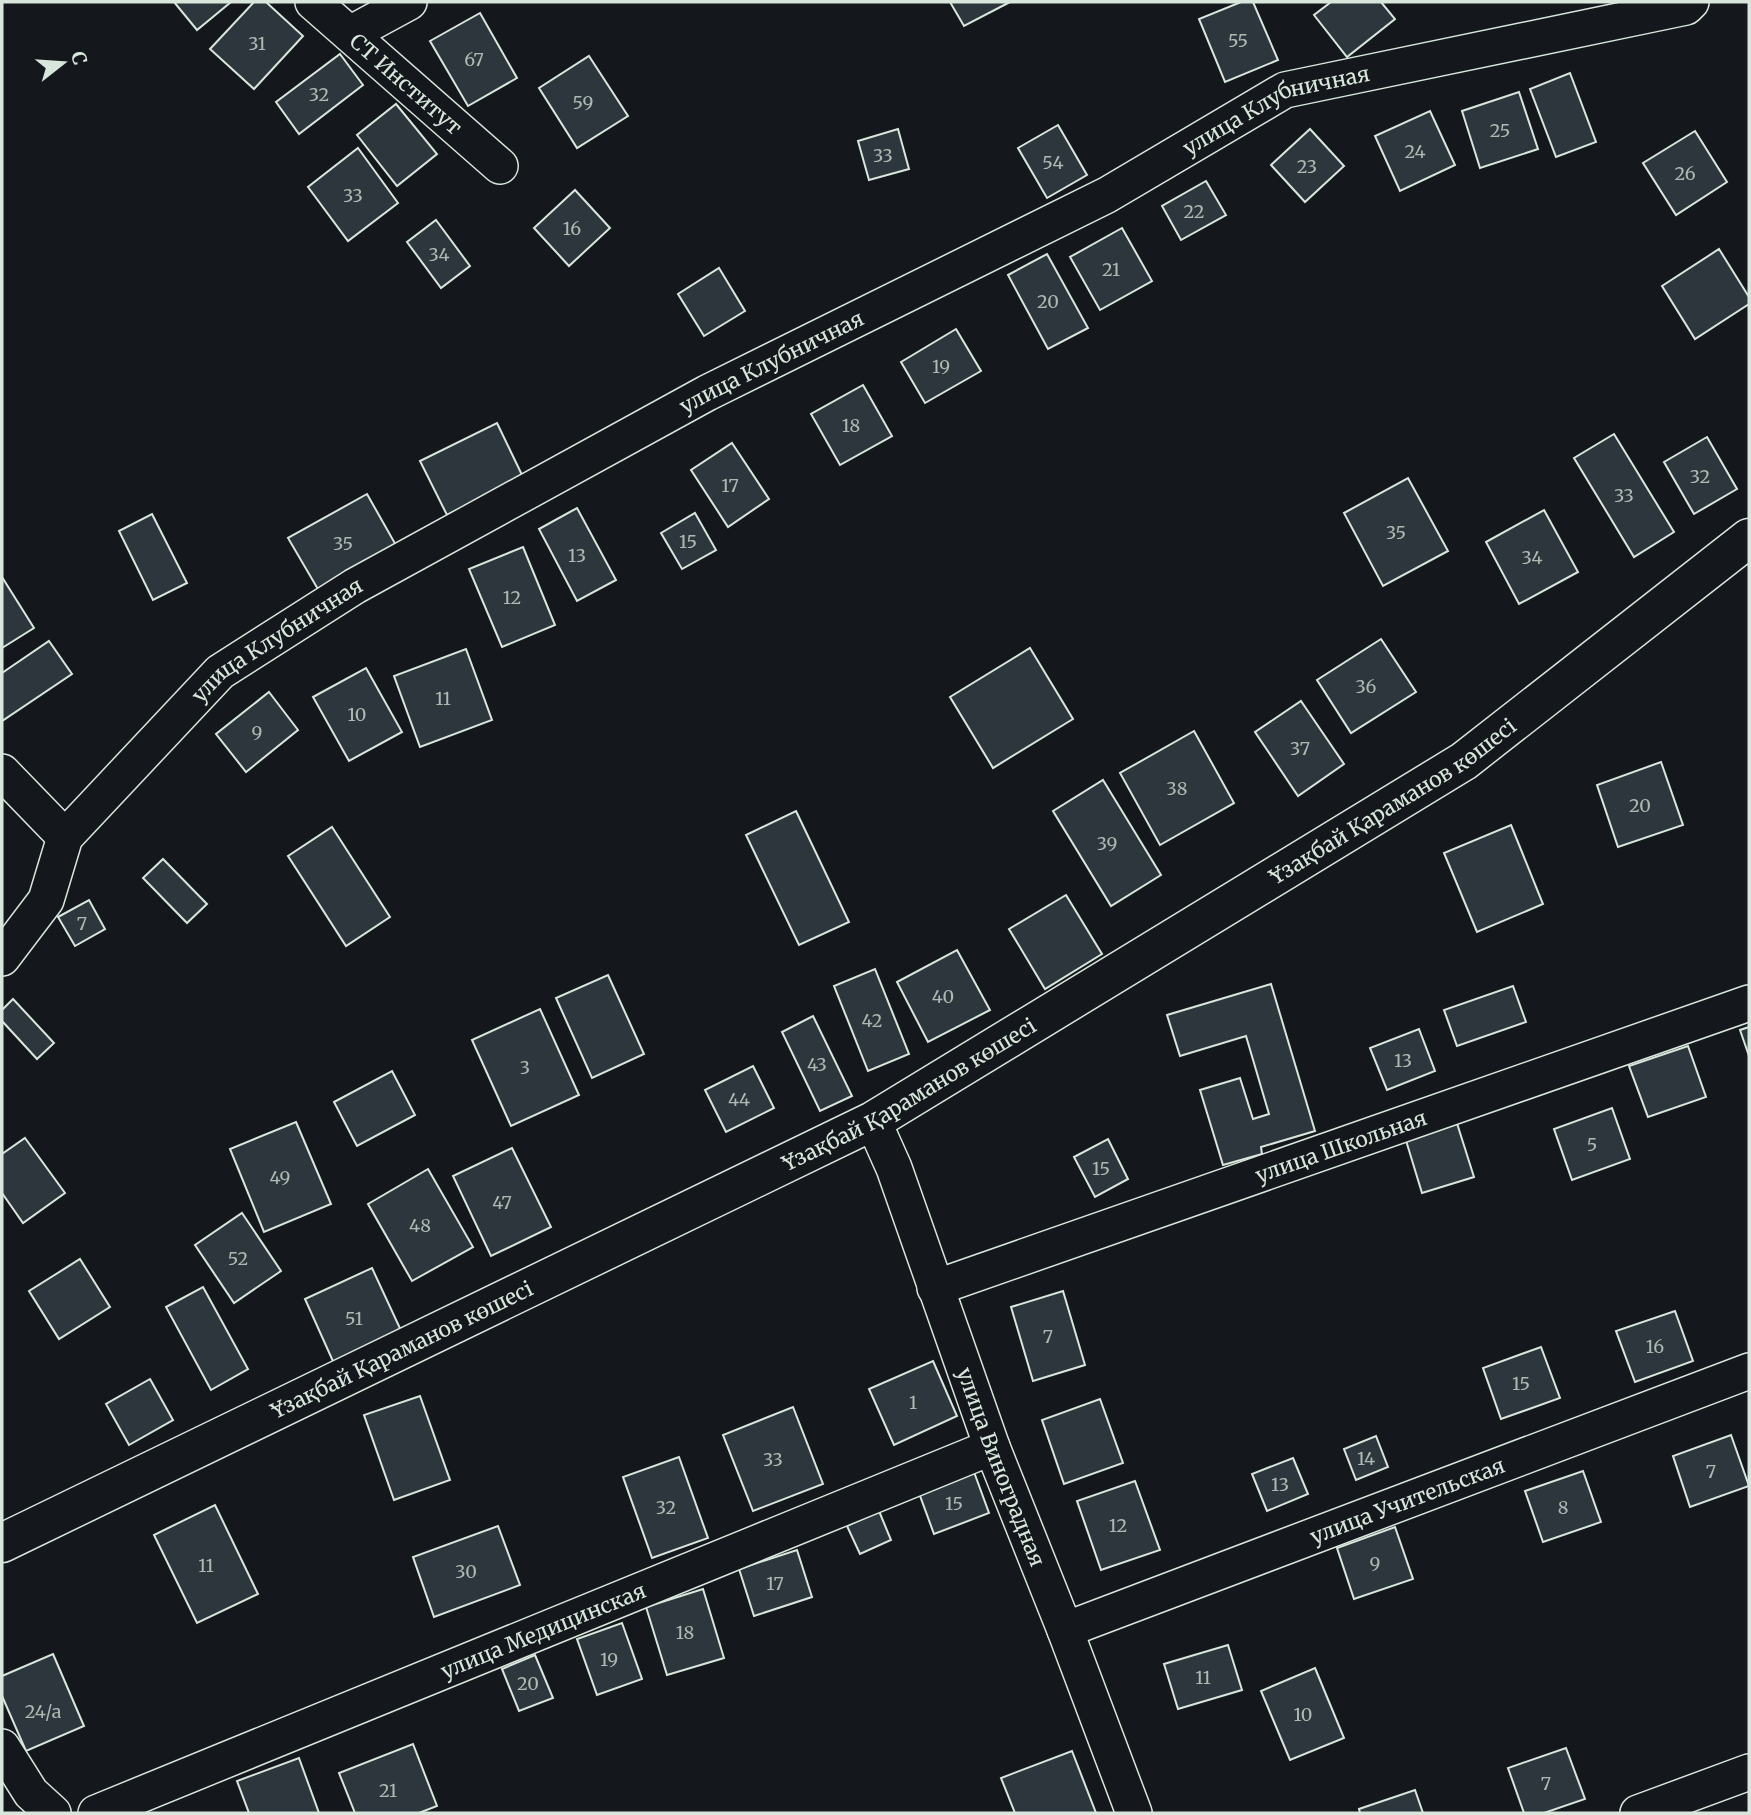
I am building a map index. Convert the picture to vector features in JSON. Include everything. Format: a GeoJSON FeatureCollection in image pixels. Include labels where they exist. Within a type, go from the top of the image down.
{"type":"FeatureCollection","features":[{"type":"Feature","properties":{"kind":"street","name":"СТ Институт"},"geometry":{"type":"LineString","coordinates":[[313,2],[500,166]]}},
{"type":"Feature","properties":{"kind":"street"},"geometry":{"type":"LineString","coordinates":[[350,34],[410,2]]}},
{"type":"Feature","properties":{"kind":"street","name":"улица Клубничная"},"geometry":{"type":"LineString","coordinates":[[2,958],[46,900],[65,836],[220,672],[355,586],[707,393],[1107,195],[1285,90],[1686,7],[1691,2]]}},
{"type":"Feature","properties":{"kind":"street","name":"Ұзақбай Қараманов көшесі"},"geometry":{"type":"LineString","coordinates":[[2,1543],[873,1121],[1464,761],[1749,538]]}},
{"type":"Feature","properties":{"kind":"street"},"geometry":{"type":"LineString","coordinates":[[2,772],[65,836]]}},
{"type":"Feature","properties":{"kind":"street","name":"улица Школьная"},"geometry":{"type":"LineString","coordinates":[[934,1288],[1749,1003]]}},
{"type":"Feature","properties":{"kind":"street","name":"улица Виноградная"},"geometry":{"type":"LineString","coordinates":[[873,1121],[894,1168],[992,1447],[1134,1813]]}},
{"type":"Feature","properties":{"kind":"street","name":"улица Учительская"},"geometry":{"type":"LineString","coordinates":[[1065,1630],[1749,1371]]}},
{"type":"Feature","properties":{"kind":"street","name":"улица Медицинская"},"geometry":{"type":"LineString","coordinates":[[96,1813],[992,1447]]}},
{"type":"Feature","properties":{"kind":"street"},"geometry":{"type":"LineString","coordinates":[[2,1747],[31,1793],[53,1813]]}},
{"type":"Feature","properties":{"kind":"street"},"geometry":{"type":"LineString","coordinates":[[1637,1813],[1749,1772]]}},
{"type":"Feature","properties":{"kind":"building"},"geometry":{"type":"Polygon","coordinates":[[[174,2],[231,2],[197,30],[174,2]]]}},
{"type":"Feature","properties":{"kind":"building"},"geometry":{"type":"Polygon","coordinates":[[[254,2],[266,2],[303,36],[254,89],[210,49],[254,2]]]}},
{"type":"Feature","properties":{"kind":"building"},"geometry":{"type":"Polygon","coordinates":[[[950,2],[1010,2],[964,26],[950,2]]]}},
{"type":"Feature","properties":{"kind":"building"},"geometry":{"type":"Polygon","coordinates":[[[1241,2],[1253,2],[1278,60],[1225,82],[1199,19],[1241,2]]]}},
{"type":"Feature","properties":{"kind":"building"},"geometry":{"type":"Polygon","coordinates":[[[1331,2],[1381,2],[1395,19],[1347,57],[1314,15],[1331,2]]]}},
{"type":"Feature","properties":{"kind":"building"},"geometry":{"type":"Polygon","coordinates":[[[480,13],[517,78],[468,106],[430,41],[480,13]]]}},
{"type":"Feature","properties":{"kind":"building"},"geometry":{"type":"Polygon","coordinates":[[[340,54],[363,85],[299,134],[276,102],[340,54]]]}},
{"type":"Feature","properties":{"kind":"building"},"geometry":{"type":"Polygon","coordinates":[[[589,56],[628,116],[577,148],[539,88],[589,56]]]}},
{"type":"Feature","properties":{"kind":"building"},"geometry":{"type":"Polygon","coordinates":[[[1570,73],[1596,142],[1556,157],[1530,89],[1570,73]]]}},
{"type":"Feature","properties":{"kind":"building"},"geometry":{"type":"Polygon","coordinates":[[[1519,92],[1538,149],[1480,168],[1462,111],[1519,92]]]}},
{"type":"Feature","properties":{"kind":"building"},"geometry":{"type":"Polygon","coordinates":[[[396,104],[437,154],[397,186],[357,135],[396,104]]]}},
{"type":"Feature","properties":{"kind":"building"},"geometry":{"type":"Polygon","coordinates":[[[1430,111],[1455,165],[1400,191],[1375,136],[1430,111]]]}},
{"type":"Feature","properties":{"kind":"building"},"geometry":{"type":"Polygon","coordinates":[[[1058,125],[1087,175],[1047,198],[1018,148],[1058,125]]]}},
{"type":"Feature","properties":{"kind":"building"},"geometry":{"type":"Polygon","coordinates":[[[898,129],[909,169],[869,180],[858,141],[898,129]]]}},
{"type":"Feature","properties":{"kind":"building"},"geometry":{"type":"Polygon","coordinates":[[[1310,129],[1344,166],[1305,202],[1271,165],[1310,129]]]}},
{"type":"Feature","properties":{"kind":"building"},"geometry":{"type":"Polygon","coordinates":[[[1695,131],[1727,182],[1676,215],[1643,163],[1695,131]]]}},
{"type":"Feature","properties":{"kind":"building"},"geometry":{"type":"Polygon","coordinates":[[[358,148],[398,203],[348,241],[308,187],[358,148]]]}},
{"type":"Feature","properties":{"kind":"building"},"geometry":{"type":"Polygon","coordinates":[[[1206,181],[1226,215],[1181,240],[1162,206],[1206,181]]]}},
{"type":"Feature","properties":{"kind":"building"},"geometry":{"type":"Polygon","coordinates":[[[575,190],[610,228],[569,266],[534,228],[575,190]]]}},
{"type":"Feature","properties":{"kind":"building"},"geometry":{"type":"Polygon","coordinates":[[[436,220],[470,266],[441,288],[407,242],[436,220]]]}},
{"type":"Feature","properties":{"kind":"building"},"geometry":{"type":"Polygon","coordinates":[[[1122,228],[1152,281],[1100,310],[1070,257],[1122,228]]]}},
{"type":"Feature","properties":{"kind":"building"},"geometry":{"type":"Polygon","coordinates":[[[1719,249],[1749,297],[1749,304],[1695,339],[1662,286],[1719,249]]]}},
{"type":"Feature","properties":{"kind":"building"},"geometry":{"type":"Polygon","coordinates":[[[1047,254],[1088,328],[1048,349],[1008,275],[1047,254]]]}},
{"type":"Feature","properties":{"kind":"building"},"geometry":{"type":"Polygon","coordinates":[[[719,268],[745,311],[704,336],[678,294],[719,268]]]}},
{"type":"Feature","properties":{"kind":"building"},"geometry":{"type":"Polygon","coordinates":[[[956,329],[981,371],[925,403],[901,362],[956,329]]]}},
{"type":"Feature","properties":{"kind":"building"},"geometry":{"type":"Polygon","coordinates":[[[863,385],[892,436],[840,465],[811,414],[863,385]]]}},
{"type":"Feature","properties":{"kind":"building"},"geometry":{"type":"Polygon","coordinates":[[[497,423],[523,477],[447,515],[420,461],[497,423]]]}},
{"type":"Feature","properties":{"kind":"building"},"geometry":{"type":"Polygon","coordinates":[[[1614,434],[1674,532],[1634,557],[1574,458],[1614,434]]]}},
{"type":"Feature","properties":{"kind":"building"},"geometry":{"type":"Polygon","coordinates":[[[1707,437],[1737,489],[1694,514],[1664,462],[1707,437]]]}},
{"type":"Feature","properties":{"kind":"building"},"geometry":{"type":"Polygon","coordinates":[[[732,443],[769,499],[728,527],[691,470],[732,443]]]}},
{"type":"Feature","properties":{"kind":"building"},"geometry":{"type":"Polygon","coordinates":[[[1408,478],[1448,551],[1383,586],[1344,513],[1408,478]]]}},
{"type":"Feature","properties":{"kind":"building"},"geometry":{"type":"Polygon","coordinates":[[[367,494],[397,547],[319,591],[288,538],[367,494]]]}},
{"type":"Feature","properties":{"kind":"building"},"geometry":{"type":"Polygon","coordinates":[[[577,508],[616,580],[577,601],[539,529],[577,508]]]}},
{"type":"Feature","properties":{"kind":"building"},"geometry":{"type":"Polygon","coordinates":[[[1544,510],[1578,572],[1519,604],[1486,542],[1544,510]]]}},
{"type":"Feature","properties":{"kind":"building"},"geometry":{"type":"Polygon","coordinates":[[[695,513],[716,550],[682,569],[661,533],[695,513]]]}},
{"type":"Feature","properties":{"kind":"building"},"geometry":{"type":"Polygon","coordinates":[[[152,514],[187,583],[153,600],[119,531],[152,514]]]}},
{"type":"Feature","properties":{"kind":"building"},"geometry":{"type":"Polygon","coordinates":[[[523,547],[555,625],[502,647],[469,569],[523,547]]]}},
{"type":"Feature","properties":{"kind":"building"},"geometry":{"type":"Polygon","coordinates":[[[2,577],[34,628],[2,648],[2,577]]]}},
{"type":"Feature","properties":{"kind":"building"},"geometry":{"type":"Polygon","coordinates":[[[1381,639],[1416,692],[1351,733],[1317,680],[1381,639]]]}},
{"type":"Feature","properties":{"kind":"building"},"geometry":{"type":"Polygon","coordinates":[[[49,641],[72,674],[2,721],[2,673],[49,641]]]}},
{"type":"Feature","properties":{"kind":"building"},"geometry":{"type":"Polygon","coordinates":[[[1030,648],[1073,719],[993,768],[950,697],[1030,648]]]}},
{"type":"Feature","properties":{"kind":"building"},"geometry":{"type":"Polygon","coordinates":[[[466,649],[492,720],[420,747],[394,676],[466,649]]]}},
{"type":"Feature","properties":{"kind":"building"},"geometry":{"type":"Polygon","coordinates":[[[366,668],[402,732],[349,761],[313,697],[366,668]]]}},
{"type":"Feature","properties":{"kind":"building"},"geometry":{"type":"Polygon","coordinates":[[[269,692],[298,730],[246,772],[216,734],[269,692]]]}},
{"type":"Feature","properties":{"kind":"building"},"geometry":{"type":"Polygon","coordinates":[[[1301,701],[1344,764],[1298,796],[1255,732],[1301,701]]]}},
{"type":"Feature","properties":{"kind":"building"},"geometry":{"type":"Polygon","coordinates":[[[1194,731],[1234,803],[1160,845],[1120,773],[1194,731]]]}},
{"type":"Feature","properties":{"kind":"building"},"geometry":{"type":"Polygon","coordinates":[[[1661,762],[1683,825],[1618,847],[1597,785],[1661,762]]]}},
{"type":"Feature","properties":{"kind":"building"},"geometry":{"type":"Polygon","coordinates":[[[1103,780],[1161,875],[1111,906],[1053,811],[1103,780]]]}},
{"type":"Feature","properties":{"kind":"building"},"geometry":{"type":"Polygon","coordinates":[[[796,811],[849,922],[799,945],[746,835],[796,811]]]}},
{"type":"Feature","properties":{"kind":"building"},"geometry":{"type":"Polygon","coordinates":[[[1511,825],[1543,904],[1477,932],[1444,853],[1511,825]]]}},
{"type":"Feature","properties":{"kind":"building"},"geometry":{"type":"Polygon","coordinates":[[[332,827],[390,917],[346,946],[288,856],[332,827]]]}},
{"type":"Feature","properties":{"kind":"building"},"geometry":{"type":"Polygon","coordinates":[[[163,859],[207,904],[187,923],[143,878],[163,859]]]}},
{"type":"Feature","properties":{"kind":"building"},"geometry":{"type":"Polygon","coordinates":[[[1066,895],[1102,954],[1045,989],[1009,929],[1066,895]]]}},
{"type":"Feature","properties":{"kind":"building"},"geometry":{"type":"Polygon","coordinates":[[[89,900],[105,929],[75,946],[58,917],[89,900]]]}},
{"type":"Feature","properties":{"kind":"building"},"geometry":{"type":"Polygon","coordinates":[[[957,950],[990,1010],[928,1042],[897,982],[957,950]]]}},
{"type":"Feature","properties":{"kind":"building"},"geometry":{"type":"Polygon","coordinates":[[[875,969],[909,1054],[868,1071],[834,986],[875,969]]]}},
{"type":"Feature","properties":{"kind":"building"},"geometry":{"type":"Polygon","coordinates":[[[608,975],[644,1054],[592,1078],[556,998],[608,975]]]}},
{"type":"Feature","properties":{"kind":"building"},"geometry":{"type":"Polygon","coordinates":[[[1271,984],[1315,1131],[1261,1147],[1262,1154],[1223,1165],[1200,1090],[1240,1078],[1253,1119],[1269,1114],[1246,1036],[1180,1056],[1167,1015],[1271,984]]]}},
{"type":"Feature","properties":{"kind":"building"},"geometry":{"type":"Polygon","coordinates":[[[1513,986],[1526,1022],[1457,1046],[1444,1010],[1513,986]]]}},
{"type":"Feature","properties":{"kind":"building"},"geometry":{"type":"Polygon","coordinates":[[[13,999],[54,1043],[37,1059],[2,1021],[2,1010],[13,999]]]}},
{"type":"Feature","properties":{"kind":"building"},"geometry":{"type":"Polygon","coordinates":[[[540,1009],[579,1095],[511,1126],[472,1040],[540,1009]]]}},
{"type":"Feature","properties":{"kind":"building"},"geometry":{"type":"Polygon","coordinates":[[[813,1016],[852,1096],[820,1111],[782,1032],[813,1016]]]}},
{"type":"Feature","properties":{"kind":"building"},"geometry":{"type":"Polygon","coordinates":[[[1749,1027],[1749,1056],[1740,1030],[1749,1027]]]}},
{"type":"Feature","properties":{"kind":"building"},"geometry":{"type":"Polygon","coordinates":[[[1419,1029],[1435,1071],[1387,1090],[1370,1048],[1419,1029]]]}},
{"type":"Feature","properties":{"kind":"building"},"geometry":{"type":"Polygon","coordinates":[[[1688,1046],[1706,1097],[1648,1117],[1629,1066],[1688,1046]]]}},
{"type":"Feature","properties":{"kind":"building"},"geometry":{"type":"Polygon","coordinates":[[[753,1066],[774,1108],[726,1132],[705,1090],[753,1066]]]}},
{"type":"Feature","properties":{"kind":"building"},"geometry":{"type":"Polygon","coordinates":[[[392,1071],[415,1115],[357,1146],[334,1102],[392,1071]]]}},
{"type":"Feature","properties":{"kind":"building"},"geometry":{"type":"Polygon","coordinates":[[[1612,1108],[1630,1159],[1572,1180],[1554,1129],[1612,1108]]]}},
{"type":"Feature","properties":{"kind":"building"},"geometry":{"type":"Polygon","coordinates":[[[1455,1117],[1474,1177],[1422,1193],[1404,1134],[1455,1117]]]}},
{"type":"Feature","properties":{"kind":"building"},"geometry":{"type":"Polygon","coordinates":[[[296,1122],[331,1204],[264,1232],[230,1149],[296,1122]]]}},
{"type":"Feature","properties":{"kind":"building"},"geometry":{"type":"Polygon","coordinates":[[[25,1138],[65,1193],[23,1223],[2,1193],[2,1154],[25,1138]]]}},
{"type":"Feature","properties":{"kind":"building"},"geometry":{"type":"Polygon","coordinates":[[[1108,1139],[1128,1179],[1095,1197],[1074,1157],[1108,1139]]]}},
{"type":"Feature","properties":{"kind":"building"},"geometry":{"type":"Polygon","coordinates":[[[512,1148],[551,1227],[491,1256],[453,1176],[512,1148]]]}},
{"type":"Feature","properties":{"kind":"building"},"geometry":{"type":"Polygon","coordinates":[[[428,1169],[473,1247],[412,1281],[368,1204],[428,1169]]]}},
{"type":"Feature","properties":{"kind":"building"},"geometry":{"type":"Polygon","coordinates":[[[242,1213],[281,1271],[234,1303],[195,1245],[242,1213]]]}},
{"type":"Feature","properties":{"kind":"building"},"geometry":{"type":"Polygon","coordinates":[[[80,1259],[110,1307],[59,1339],[29,1291],[80,1259]]]}},
{"type":"Feature","properties":{"kind":"building"},"geometry":{"type":"Polygon","coordinates":[[[372,1268],[404,1337],[336,1368],[305,1299],[372,1268]]]}},
{"type":"Feature","properties":{"kind":"building"},"geometry":{"type":"Polygon","coordinates":[[[203,1287],[248,1369],[211,1390],[166,1307],[203,1287]]]}},
{"type":"Feature","properties":{"kind":"building"},"geometry":{"type":"Polygon","coordinates":[[[1063,1291],[1085,1365],[1033,1381],[1011,1307],[1063,1291]]]}},
{"type":"Feature","properties":{"kind":"building"},"geometry":{"type":"Polygon","coordinates":[[[1675,1311],[1693,1361],[1635,1382],[1616,1331],[1675,1311]]]}},
{"type":"Feature","properties":{"kind":"building"},"geometry":{"type":"Polygon","coordinates":[[[1541,1347],[1560,1398],[1501,1419],[1483,1368],[1541,1347]]]}},
{"type":"Feature","properties":{"kind":"building"},"geometry":{"type":"Polygon","coordinates":[[[933,1361],[957,1416],[894,1445],[869,1389],[933,1361]]]}},
{"type":"Feature","properties":{"kind":"building"},"geometry":{"type":"Polygon","coordinates":[[[150,1379],[173,1420],[129,1445],[106,1404],[150,1379]]]}},
{"type":"Feature","properties":{"kind":"building"},"geometry":{"type":"Polygon","coordinates":[[[420,1396],[450,1480],[394,1500],[364,1415],[420,1396]]]}},
{"type":"Feature","properties":{"kind":"building"},"geometry":{"type":"Polygon","coordinates":[[[1100,1399],[1123,1463],[1064,1484],[1042,1420],[1100,1399]]]}},
{"type":"Feature","properties":{"kind":"building"},"geometry":{"type":"Polygon","coordinates":[[[793,1407],[823,1484],[753,1511],[723,1435],[793,1407]]]}},
{"type":"Feature","properties":{"kind":"building"},"geometry":{"type":"Polygon","coordinates":[[[1731,1435],[1749,1486],[1690,1507],[1673,1456],[1731,1435]]]}},
{"type":"Feature","properties":{"kind":"building"},"geometry":{"type":"Polygon","coordinates":[[[1376,1436],[1388,1467],[1356,1480],[1344,1449],[1376,1436]]]}},
{"type":"Feature","properties":{"kind":"building"},"geometry":{"type":"Polygon","coordinates":[[[679,1457],[708,1538],[652,1558],[623,1477],[679,1457]]]}},
{"type":"Feature","properties":{"kind":"building"},"geometry":{"type":"Polygon","coordinates":[[[1293,1458],[1308,1494],[1267,1511],[1252,1474],[1293,1458]]]}},
{"type":"Feature","properties":{"kind":"building"},"geometry":{"type":"Polygon","coordinates":[[[1583,1471],[1601,1522],[1543,1542],[1525,1491],[1583,1471]]]}},
{"type":"Feature","properties":{"kind":"building"},"geometry":{"type":"Polygon","coordinates":[[[974,1472],[989,1513],[934,1534],[919,1493],[974,1472]]]}},
{"type":"Feature","properties":{"kind":"building"},"geometry":{"type":"Polygon","coordinates":[[[1135,1481],[1160,1550],[1101,1570],[1077,1501],[1135,1481]]]}},
{"type":"Feature","properties":{"kind":"building"},"geometry":{"type":"Polygon","coordinates":[[[215,1505],[258,1594],[197,1623],[154,1535],[215,1505]]]}},
{"type":"Feature","properties":{"kind":"building"},"geometry":{"type":"Polygon","coordinates":[[[879,1511],[891,1540],[860,1554],[847,1526],[879,1511]]]}},
{"type":"Feature","properties":{"kind":"building"},"geometry":{"type":"Polygon","coordinates":[[[498,1526],[520,1585],[434,1617],[413,1557],[498,1526]]]}},
{"type":"Feature","properties":{"kind":"building"},"geometry":{"type":"Polygon","coordinates":[[[1395,1527],[1413,1579],[1354,1599],[1337,1548],[1395,1527]]]}},
{"type":"Feature","properties":{"kind":"building"},"geometry":{"type":"Polygon","coordinates":[[[797,1550],[812,1597],[754,1616],[739,1569],[797,1550]]]}},
{"type":"Feature","properties":{"kind":"building"},"geometry":{"type":"Polygon","coordinates":[[[703,1589],[724,1658],[667,1675],[646,1607],[703,1589]]]}},
{"type":"Feature","properties":{"kind":"building"},"geometry":{"type":"Polygon","coordinates":[[[622,1623],[642,1679],[597,1695],[577,1639],[622,1623]]]}},
{"type":"Feature","properties":{"kind":"building"},"geometry":{"type":"Polygon","coordinates":[[[1228,1645],[1242,1690],[1178,1709],[1164,1664],[1228,1645]]]}},
{"type":"Feature","properties":{"kind":"building"},"geometry":{"type":"Polygon","coordinates":[[[53,1654],[84,1726],[26,1751],[2,1696],[2,1676],[53,1654]]]}},
{"type":"Feature","properties":{"kind":"building"},"geometry":{"type":"Polygon","coordinates":[[[535,1655],[553,1698],[519,1711],[502,1669],[535,1655]]]}},
{"type":"Feature","properties":{"kind":"building"},"geometry":{"type":"Polygon","coordinates":[[[1315,1668],[1344,1738],[1290,1760],[1261,1691],[1315,1668]]]}},
{"type":"Feature","properties":{"kind":"building"},"geometry":{"type":"Polygon","coordinates":[[[413,1744],[437,1806],[419,1813],[355,1813],[339,1773],[413,1744]]]}},
{"type":"Feature","properties":{"kind":"building"},"geometry":{"type":"Polygon","coordinates":[[[1566,1748],[1585,1799],[1544,1813],[1524,1813],[1508,1768],[1566,1748]]]}},
{"type":"Feature","properties":{"kind":"building"},"geometry":{"type":"Polygon","coordinates":[[[1072,1751],[1096,1813],[1015,1813],[1001,1778],[1072,1751]]]}},
{"type":"Feature","properties":{"kind":"building"},"geometry":{"type":"Polygon","coordinates":[[[299,1758],[319,1813],[249,1813],[237,1781],[299,1758]]]}},
{"type":"Feature","properties":{"kind":"building"},"geometry":{"type":"Polygon","coordinates":[[[1415,1790],[1423,1813],[1360,1813],[1359,1809],[1415,1790]]]}}]}
